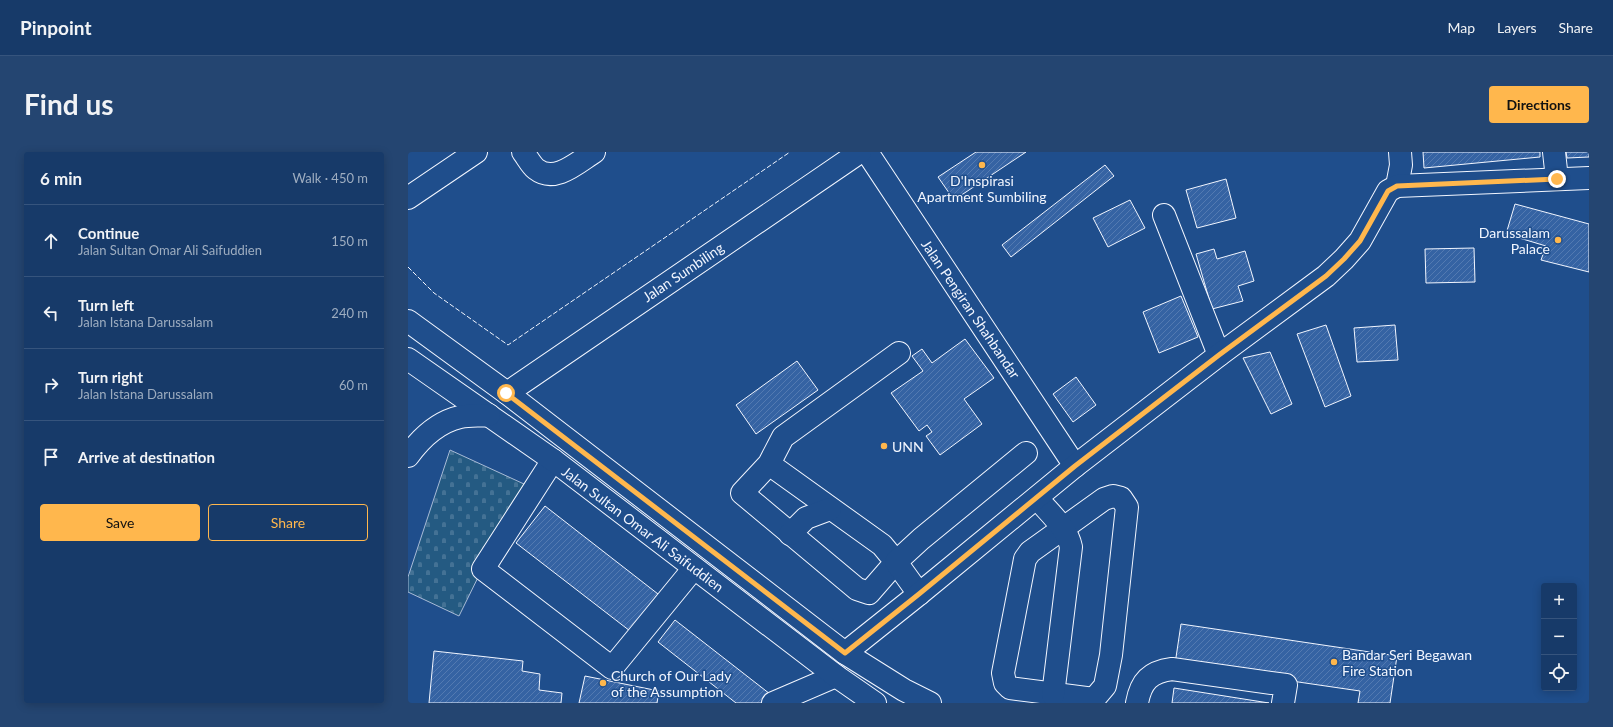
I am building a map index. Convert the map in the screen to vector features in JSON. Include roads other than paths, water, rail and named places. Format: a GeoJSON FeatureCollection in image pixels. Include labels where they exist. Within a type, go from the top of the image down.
{"type":"FeatureCollection","features":[{"type":"Feature","properties":{"kind":"street"},"geometry":{"type":"LineString","coordinates":[[408,198],[476,152]]}},
{"type":"Feature","properties":{"kind":"street"},"geometry":{"type":"LineString","coordinates":[[523,152],[535,169],[544,174],[555,174],[565,171],[594,152]]}},
{"type":"Feature","properties":{"kind":"street","name":"Jalan Sumbiling"},"geometry":{"type":"LineString","coordinates":[[506,393],[860,152]]}},
{"type":"Feature","properties":{"kind":"street","name":"Jalan Pengiran Shahbandar"},"geometry":{"type":"LineString","coordinates":[[867,152],[1075,466]]}},
{"type":"Feature","properties":{"kind":"street"},"geometry":{"type":"LineString","coordinates":[[1397,186],[1401,165],[1400,152]]}},
{"type":"Feature","properties":{"kind":"street"},"geometry":{"type":"LineString","coordinates":[[1554,152],[1557,179]]}},
{"type":"Feature","properties":{"kind":"street"},"geometry":{"type":"LineString","coordinates":[[845,653],[1075,466],[1219,355],[1326,276],[1360,241],[1388,191],[1397,186],[1589,178]]}},
{"type":"Feature","properties":{"kind":"street"},"geometry":{"type":"LineString","coordinates":[[1164,215],[1219,355]]}},
{"type":"Feature","properties":{"kind":"street","name":"Jalan Sultan Omar Ali Saifuddien"},"geometry":{"type":"LineString","coordinates":[[408,321],[506,393],[845,653],[904,690],[930,703]]}},
{"type":"Feature","properties":{"kind":"street"},"geometry":{"type":"LineString","coordinates":[[898,354],[783,437],[769,464],[742,493],[857,589],[869,593],[896,562],[921,539],[1026,453]]}},
{"type":"Feature","properties":{"kind":"street","name":"Jalan Sultan Omar Ali Saifuddien"},"geometry":{"type":"LineString","coordinates":[[408,358],[553,460],[871,702]]}},
{"type":"Feature","properties":{"kind":"street"},"geometry":{"type":"LineString","coordinates":[[408,456],[416,444],[441,423],[461,417],[489,415]]}},
{"type":"Feature","properties":{"kind":"street"},"geometry":{"type":"LineString","coordinates":[[553,460],[483,569],[605,663],[612,668],[694,568]]}},
{"type":"Feature","properties":{"kind":"street"},"geometry":{"type":"LineString","coordinates":[[769,464],[882,545],[919,594]]}},
{"type":"Feature","properties":{"kind":"street"},"geometry":{"type":"LineString","coordinates":[[1113,496],[1121,498],[1127,507],[1111,655],[1105,686],[1094,699],[1010,688],[1005,683],[1003,674],[1022,568],[1025,559],[1030,552],[1063,528],[1104,499],[1113,496]]}},
{"type":"Feature","properties":{"kind":"street"},"geometry":{"type":"LineString","coordinates":[[1036,498],[1063,528],[1069,538],[1071,546],[1053,694]]}},
{"type":"Feature","properties":{"kind":"street"},"geometry":{"type":"LineString","coordinates":[[790,534],[806,518],[830,508]]}},
{"type":"Feature","properties":{"kind":"street"},"geometry":{"type":"LineString","coordinates":[[1137,703],[1140,687],[1149,677],[1161,670],[1172,669],[1286,685],[1284,703]]}},
{"type":"Feature","properties":{"kind":"street"},"geometry":{"type":"LineString","coordinates":[[773,703],[836,676]]}},
{"type":"Feature","properties":{"kind":"place","name":"D'Inspirasi Apartment Sumbiling"},"geometry":{"type":"Point","coordinates":[982,165]}},
{"type":"Feature","properties":{"kind":"place","name":"Darussalam Palace"},"geometry":{"type":"Point","coordinates":[1558,240]}},
{"type":"Feature","properties":{"kind":"place","name":"UNN"},"geometry":{"type":"Point","coordinates":[884,446]}},
{"type":"Feature","properties":{"kind":"place","name":"Bandar Seri Begawan Fire Station"},"geometry":{"type":"Point","coordinates":[1334,662]}},
{"type":"Feature","properties":{"kind":"place","name":"Church of Our Lady of the Assumption"},"geometry":{"type":"Point","coordinates":[603,683]}}]}
